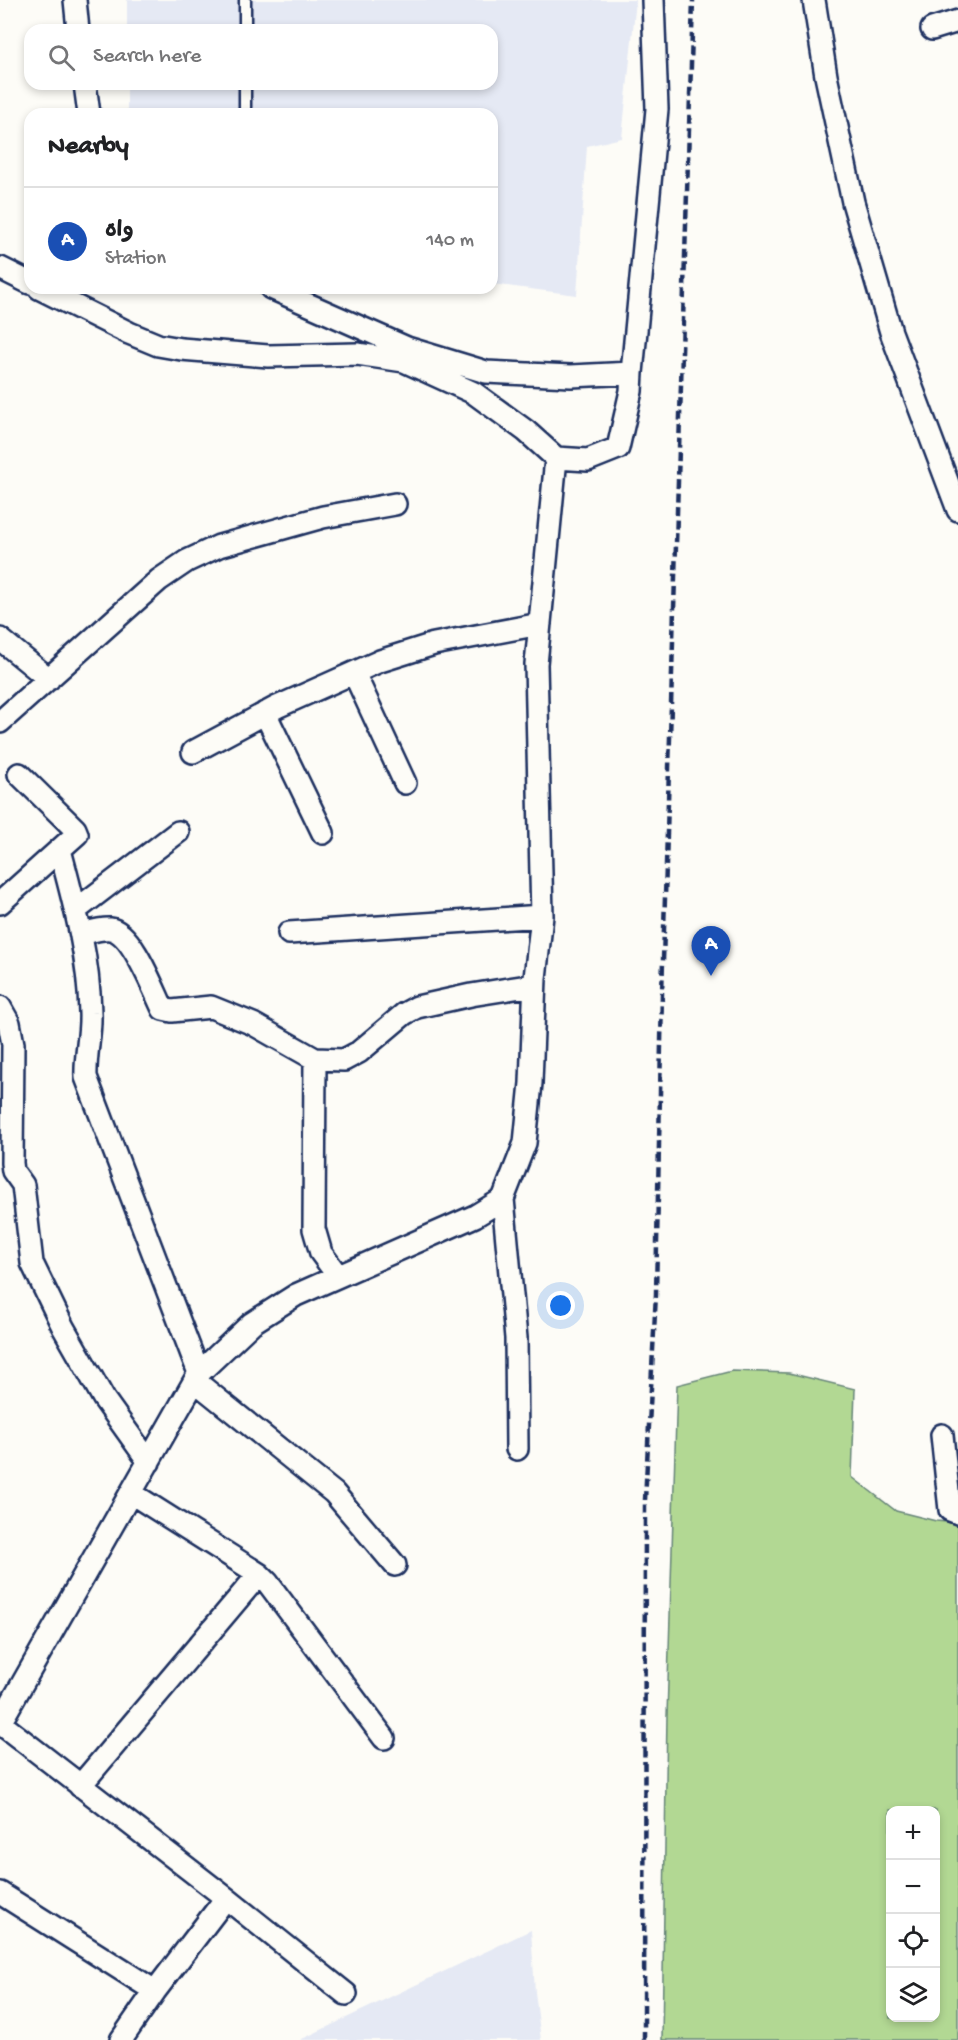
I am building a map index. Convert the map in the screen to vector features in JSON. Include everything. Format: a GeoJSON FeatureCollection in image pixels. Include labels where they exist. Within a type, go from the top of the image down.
{"type":"FeatureCollection","features":[{"type":"Feature","properties":{"kind":"street"},"geometry":{"type":"LineString","coordinates":[[75,0],[77,24]]}},
{"type":"Feature","properties":{"kind":"street"},"geometry":{"type":"LineString","coordinates":[[51,294],[158,345],[268,356],[357,354],[404,362],[474,393],[526,431],[556,458],[588,460],[618,448],[631,391],[657,109],[653,0]]}},
{"type":"Feature","properties":{"kind":"street"},"geometry":{"type":"LineString","coordinates":[[814,0],[826,75],[853,202],[891,332],[951,473],[958,510]]}},
{"type":"Feature","properties":{"kind":"street"},"geometry":{"type":"LineString","coordinates":[[932,30],[958,21]]}},
{"type":"Feature","properties":{"kind":"street"},"geometry":{"type":"LineString","coordinates":[[86,90],[88,108]]}},
{"type":"Feature","properties":{"kind":"street"},"geometry":{"type":"LineString","coordinates":[[0,268],[24,280]]}},
{"type":"Feature","properties":{"kind":"street"},"geometry":{"type":"LineString","coordinates":[[285,294],[407,348],[486,372],[571,376],[632,373]]}},
{"type":"Feature","properties":{"kind":"street"},"geometry":{"type":"LineString","coordinates":[[517,1449],[516,1338],[503,1199],[525,1143],[531,1083],[534,985],[542,916],[536,664],[556,458]]}},
{"type":"Feature","properties":{"kind":"street"},"geometry":{"type":"LineString","coordinates":[[0,722],[159,580],[187,561],[219,546],[311,520],[395,504]]}},
{"type":"Feature","properties":{"kind":"street"},"geometry":{"type":"LineString","coordinates":[[193,752],[265,713],[380,661],[434,644],[540,624]]}},
{"type":"Feature","properties":{"kind":"street"},"geometry":{"type":"LineString","coordinates":[[0,639],[49,679]]}},
{"type":"Feature","properties":{"kind":"street"},"geometry":{"type":"LineString","coordinates":[[354,672],[405,783]]}},
{"type":"Feature","properties":{"kind":"street"},"geometry":{"type":"LineString","coordinates":[[265,713],[323,833]]}},
{"type":"Feature","properties":{"kind":"street"},"geometry":{"type":"LineString","coordinates":[[1,900],[77,834],[75,829],[19,774]]}},
{"type":"Feature","properties":{"kind":"street"},"geometry":{"type":"LineString","coordinates":[[76,910],[178,832]]}},
{"type":"Feature","properties":{"kind":"street"},"geometry":{"type":"LineString","coordinates":[[60,850],[82,934],[90,1013],[85,1059],[86,1077],[197,1377],[334,1494],[395,1565]]}},
{"type":"Feature","properties":{"kind":"street"},"geometry":{"type":"LineString","coordinates":[[289,933],[542,916]]}},
{"type":"Feature","properties":{"kind":"street"},"geometry":{"type":"LineString","coordinates":[[82,934],[110,928],[121,934],[135,952],[163,1010],[211,1007],[224,1011],[253,1024],[315,1059],[344,1060],[359,1052],[404,1014],[417,1008],[471,995],[534,985]]}},
{"type":"Feature","properties":{"kind":"street"},"geometry":{"type":"LineString","coordinates":[[0,1007],[9,1023],[13,1044],[12,1163],[13,1172],[23,1185],[32,1263],[63,1327],[104,1399],[149,1461]]}},
{"type":"Feature","properties":{"kind":"street"},"geometry":{"type":"LineString","coordinates":[[315,1059],[314,1228],[321,1253],[338,1276]]}},
{"type":"Feature","properties":{"kind":"street"},"geometry":{"type":"LineString","coordinates":[[346,1995],[226,1898],[0,1723],[197,1377],[252,1323],[296,1295],[474,1216],[503,1199]]}},
{"type":"Feature","properties":{"kind":"street"},"geometry":{"type":"LineString","coordinates":[[942,1435],[950,1510],[958,1513]]}},
{"type":"Feature","properties":{"kind":"street"},"geometry":{"type":"LineString","coordinates":[[131,1493],[259,1574],[384,1738]]}},
{"type":"Feature","properties":{"kind":"street"},"geometry":{"type":"LineString","coordinates":[[81,1786],[259,1574]]}},
{"type":"Feature","properties":{"kind":"street"},"geometry":{"type":"LineString","coordinates":[[0,1893],[155,1991]]}},
{"type":"Feature","properties":{"kind":"street"},"geometry":{"type":"LineString","coordinates":[[122,2040],[155,1991],[226,1898]]}},
{"type":"Feature","properties":{"kind":"lane"},"geometry":{"type":"LineString","coordinates":[[245,0],[245,24]]}},
{"type":"Feature","properties":{"kind":"lane"},"geometry":{"type":"LineString","coordinates":[[245,90],[245,108]]}},
{"type":"Feature","properties":{"kind":"shaded area"},"geometry":{"type":"Polygon","coordinates":[[[127,0],[636,0],[622,138],[587,146],[577,295],[498,285],[498,108],[127,108],[127,90],[498,90],[498,24],[127,24],[127,0]]]}},
{"type":"Feature","properties":{"kind":"shaded area"},"geometry":{"type":"Polygon","coordinates":[[[531,1930],[541,2040],[300,2040],[531,1930]]]}},
{"type":"Feature","properties":{"kind":"green space"},"geometry":{"type":"Polygon","coordinates":[[[732,1371],[789,1373],[855,1389],[852,1477],[896,1511],[936,1521],[958,1523],[958,2040],[662,2040],[667,1716],[677,1385],[732,1371]]]}},
{"type":"Feature","properties":{"kind":"railway"},"geometry":{"type":"LineString","coordinates":[[644,2040],[645,1500],[656,1294],[662,993],[693,0]]}},
{"type":"Feature","properties":{"kind":"place","name":"واہ"},"geometry":{"type":"Point","coordinates":[711,976]}}]}
